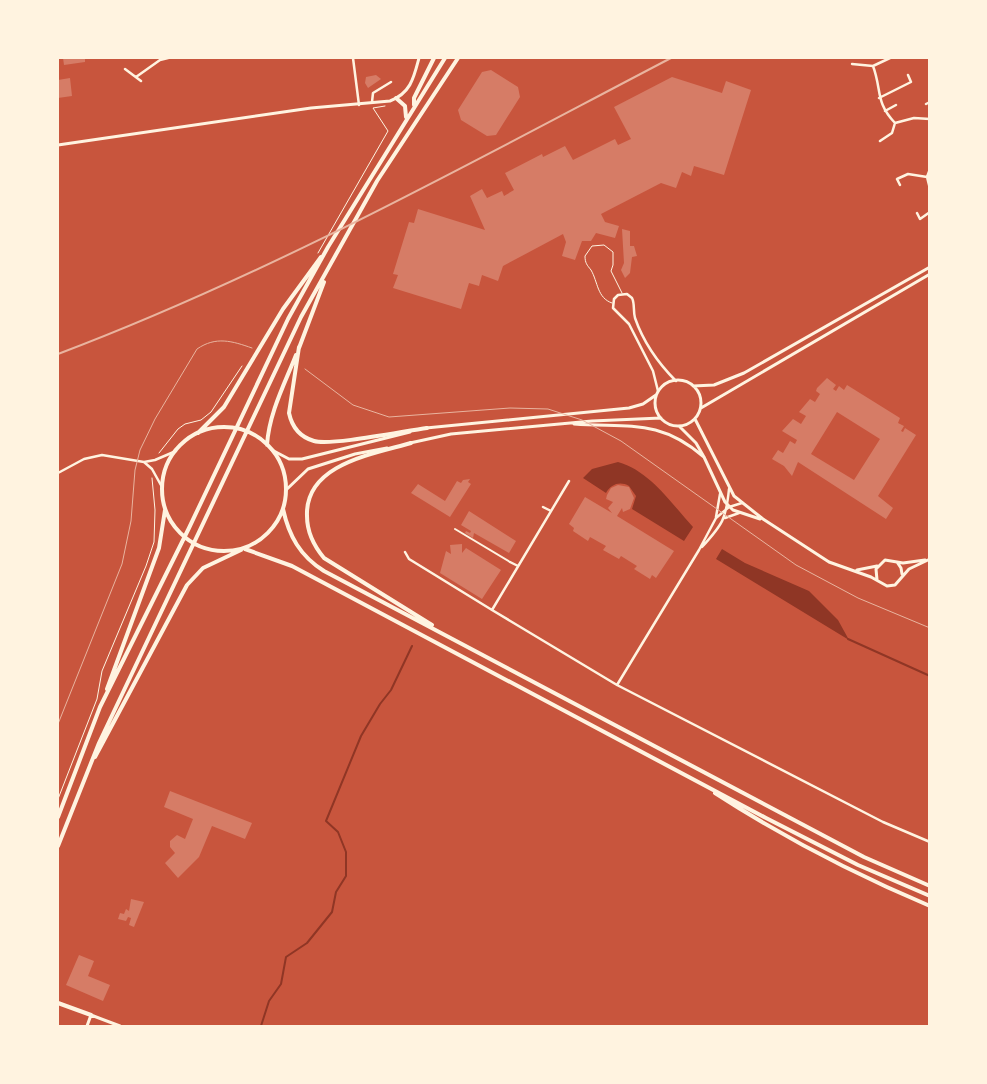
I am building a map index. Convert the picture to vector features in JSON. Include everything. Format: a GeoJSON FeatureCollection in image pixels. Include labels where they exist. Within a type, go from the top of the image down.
{"type":"FeatureCollection","features":[{"type":"Feature","properties":{"kind":"main road"},"geometry":{"type":"LineString","coordinates":[[58,817],[159,548],[165,508],[162,487],[165,471],[176,451],[224,407],[283,310],[333,240],[445,58]]}},
{"type":"Feature","properties":{"kind":"main road"},"geometry":{"type":"LineString","coordinates":[[58,846],[99,742],[301,317],[327,272],[346,233],[392,156],[458,58]]}},
{"type":"Feature","properties":{"kind":"main road"},"geometry":{"type":"LineString","coordinates":[[414,107],[414,98],[433,60]]}},
{"type":"Feature","properties":{"kind":"main road"},"geometry":{"type":"LineString","coordinates":[[396,98],[403,103],[407,110],[404,122]]}},
{"type":"Feature","properties":{"kind":"main road"},"geometry":{"type":"LineString","coordinates":[[100,707],[189,528],[288,319],[328,247]]}},
{"type":"Feature","properties":{"kind":"main road"},"geometry":{"type":"LineString","coordinates":[[267,445],[268,431],[274,410],[327,272]]}},
{"type":"Feature","properties":{"kind":"main road"},"geometry":{"type":"LineString","coordinates":[[299,347],[289,414],[291,423],[305,437],[313,441],[326,442],[427,428]]}},
{"type":"Feature","properties":{"kind":"main road"},"geometry":{"type":"LineString","coordinates":[[80,788],[187,584],[203,568],[244,549],[272,529],[283,509],[286,490],[282,467],[267,445],[252,434],[229,428],[210,429],[195,435]]}},
{"type":"Feature","properties":{"kind":"main road"},"geometry":{"type":"LineString","coordinates":[[411,443],[367,456],[325,475],[314,488],[309,500],[306,515],[308,529],[319,552],[329,562],[394,600],[448,636]]}},
{"type":"Feature","properties":{"kind":"main road"},"geometry":{"type":"LineString","coordinates":[[165,508],[178,531],[201,544],[225,550],[244,549],[292,566],[858,865],[930,896]]}},
{"type":"Feature","properties":{"kind":"main road"},"geometry":{"type":"LineString","coordinates":[[283,509],[290,536],[315,565],[864,856],[930,886]]}},
{"type":"Feature","properties":{"kind":"main road"},"geometry":{"type":"LineString","coordinates":[[690,777],[786,837],[855,873],[930,906]]}},
{"type":"Feature","properties":{"kind":"main road"},"geometry":{"type":"LineString","coordinates":[[58,1002],[91,1015]]}},
{"type":"Feature","properties":{"kind":"street"},"geometry":{"type":"LineString","coordinates":[[136,77],[160,60],[168,58]]}},
{"type":"Feature","properties":{"kind":"street"},"geometry":{"type":"LineString","coordinates":[[353,58],[359,105]]}},
{"type":"Feature","properties":{"kind":"street"},"geometry":{"type":"LineString","coordinates":[[58,145],[312,108],[384,102],[396,98],[412,83],[419,58]]}},
{"type":"Feature","properties":{"kind":"street"},"geometry":{"type":"LineString","coordinates":[[852,64],[872,66],[890,58]]}},
{"type":"Feature","properties":{"kind":"street"},"geometry":{"type":"LineString","coordinates":[[872,66],[878,78],[879,98],[895,122]]}},
{"type":"Feature","properties":{"kind":"street"},"geometry":{"type":"LineString","coordinates":[[125,69],[141,81]]}},
{"type":"Feature","properties":{"kind":"street"},"geometry":{"type":"LineString","coordinates":[[879,98],[911,82],[908,75]]}},
{"type":"Feature","properties":{"kind":"street"},"geometry":{"type":"LineString","coordinates":[[372,104],[373,93],[391,82]]}},
{"type":"Feature","properties":{"kind":"street"},"geometry":{"type":"LineString","coordinates":[[926,104],[930,102]]}},
{"type":"Feature","properties":{"kind":"street"},"geometry":{"type":"LineString","coordinates":[[886,111],[896,105]]}},
{"type":"Feature","properties":{"kind":"street"},"geometry":{"type":"LineString","coordinates":[[895,122],[914,118],[930,119]]}},
{"type":"Feature","properties":{"kind":"street"},"geometry":{"type":"LineString","coordinates":[[880,142],[892,133],[895,122]]}},
{"type":"Feature","properties":{"kind":"street"},"geometry":{"type":"LineString","coordinates":[[930,168],[926,177],[930,189]]}},
{"type":"Feature","properties":{"kind":"street"},"geometry":{"type":"LineString","coordinates":[[900,185],[897,179],[908,174],[926,177]]}},
{"type":"Feature","properties":{"kind":"street"},"geometry":{"type":"LineString","coordinates":[[917,213],[920,219],[930,212]]}},
{"type":"Feature","properties":{"kind":"street"},"geometry":{"type":"LineString","coordinates":[[693,386],[700,396],[700,408],[695,419],[680,426],[669,425],[661,418],[655,406],[658,391],[669,382],[676,381],[693,386],[714,385],[744,374],[930,267]]}},
{"type":"Feature","properties":{"kind":"street"},"geometry":{"type":"LineString","coordinates":[[700,408],[930,274]]}},
{"type":"Feature","properties":{"kind":"street"},"geometry":{"type":"LineString","coordinates":[[658,391],[653,371],[633,331],[626,320],[613,308],[615,296],[622,293],[632,298],[635,318],[652,351],[658,361],[676,381]]}},
{"type":"Feature","properties":{"kind":"street"},"geometry":{"type":"LineString","coordinates":[[272,450],[289,459],[302,459],[427,428],[629,408],[643,404],[656,395]]}},
{"type":"Feature","properties":{"kind":"street"},"geometry":{"type":"LineString","coordinates":[[286,490],[302,472],[319,464],[355,454],[451,434],[615,418],[661,418]]}},
{"type":"Feature","properties":{"kind":"street"},"geometry":{"type":"LineString","coordinates":[[695,419],[734,496],[763,520],[829,562],[854,570],[878,581],[882,585],[890,586],[897,583],[909,569],[929,559]]}},
{"type":"Feature","properties":{"kind":"street"},"geometry":{"type":"LineString","coordinates":[[565,423],[640,426],[658,429],[675,436],[704,457]]}},
{"type":"Feature","properties":{"kind":"street"},"geometry":{"type":"LineString","coordinates":[[680,426],[696,443],[728,507],[763,520]]}},
{"type":"Feature","properties":{"kind":"street"},"geometry":{"type":"LineString","coordinates":[[58,474],[84,459],[102,455],[121,456],[144,462],[155,460],[176,451]]}},
{"type":"Feature","properties":{"kind":"street"},"geometry":{"type":"LineString","coordinates":[[144,462],[152,469],[162,487]]}},
{"type":"Feature","properties":{"kind":"street"},"geometry":{"type":"LineString","coordinates":[[492,610],[570,481]]}},
{"type":"Feature","properties":{"kind":"street"},"geometry":{"type":"LineString","coordinates":[[700,550],[724,519],[728,507],[730,487]]}},
{"type":"Feature","properties":{"kind":"street"},"geometry":{"type":"LineString","coordinates":[[617,685],[700,550],[716,518],[720,494]]}},
{"type":"Feature","properties":{"kind":"street"},"geometry":{"type":"LineString","coordinates":[[716,518],[728,507],[743,503]]}},
{"type":"Feature","properties":{"kind":"street"},"geometry":{"type":"LineString","coordinates":[[544,507],[551,512]]}},
{"type":"Feature","properties":{"kind":"street"},"geometry":{"type":"LineString","coordinates":[[724,519],[740,513]]}},
{"type":"Feature","properties":{"kind":"street"},"geometry":{"type":"LineString","coordinates":[[454,528],[518,566]]}},
{"type":"Feature","properties":{"kind":"street"},"geometry":{"type":"LineString","coordinates":[[405,552],[409,559],[617,685],[876,818],[930,842]]}},
{"type":"Feature","properties":{"kind":"street"},"geometry":{"type":"LineString","coordinates":[[854,570],[877,566],[885,560],[896,562],[929,559]]}},
{"type":"Feature","properties":{"kind":"street"},"geometry":{"type":"LineString","coordinates":[[896,562],[901,568],[902,576]]}},
{"type":"Feature","properties":{"kind":"street"},"geometry":{"type":"LineString","coordinates":[[877,566],[875,572],[878,581]]}},
{"type":"Feature","properties":{"kind":"street"},"geometry":{"type":"LineString","coordinates":[[87,1026],[91,1015],[120,1026]]}},
{"type":"Feature","properties":{"kind":"lane"},"geometry":{"type":"LineString","coordinates":[[613,303],[604,299],[591,270],[586,266],[585,256],[592,246],[604,245],[613,252],[613,265],[610,271],[622,293]]}},
{"type":"Feature","properties":{"kind":"path"},"geometry":{"type":"LineString","coordinates":[[315,256],[388,132],[373,108],[386,107],[384,102]]}},
{"type":"Feature","properties":{"kind":"path"},"geometry":{"type":"LineString","coordinates":[[155,460],[178,429],[185,424],[201,420],[211,412],[243,365]]}},
{"type":"Feature","properties":{"kind":"path"},"geometry":{"type":"LineString","coordinates":[[58,799],[97,699],[102,671],[146,566],[154,542],[156,529],[152,469]]}},
{"type":"Feature","properties":{"kind":"shaded area"},"geometry":{"type":"Polygon","coordinates":[[[618,462],[630,466],[650,480],[693,527],[684,541],[632,509],[636,496],[629,486],[616,484],[610,487],[606,493],[583,478],[592,469],[618,462]]]}},
{"type":"Feature","properties":{"kind":"shaded area"},"geometry":{"type":"Polygon","coordinates":[[[722,549],[745,563],[809,591],[838,620],[849,640],[716,559],[722,549]]]}},
{"type":"Feature","properties":{"kind":"building"},"geometry":{"type":"Polygon","coordinates":[[[63,58],[85,58],[85,62],[64,65],[63,58]]]}},
{"type":"Feature","properties":{"kind":"building"},"geometry":{"type":"Polygon","coordinates":[[[491,70],[518,87],[520,97],[496,135],[487,136],[461,120],[458,110],[482,72],[491,70]]]}},
{"type":"Feature","properties":{"kind":"building"},"geometry":{"type":"Polygon","coordinates":[[[376,75],[381,79],[368,88],[365,83],[366,77],[376,75]]]}},
{"type":"Feature","properties":{"kind":"building"},"geometry":{"type":"Polygon","coordinates":[[[672,77],[722,93],[726,81],[751,90],[724,175],[694,166],[691,176],[682,172],[676,188],[661,183],[601,214],[605,222],[619,226],[615,238],[596,233],[591,241],[582,241],[575,260],[562,256],[566,242],[563,234],[503,266],[498,281],[482,275],[479,286],[469,283],[461,309],[393,288],[398,275],[393,274],[409,222],[414,223],[418,209],[485,230],[470,196],[482,189],[487,198],[502,191],[504,196],[514,190],[505,173],[542,154],[543,157],[565,146],[573,160],[615,139],[618,145],[631,139],[614,107],[672,77]]]}},
{"type":"Feature","properties":{"kind":"building"},"geometry":{"type":"Polygon","coordinates":[[[70,78],[72,96],[58,98],[58,80],[70,78]]]}},
{"type":"Feature","properties":{"kind":"building"},"geometry":{"type":"Polygon","coordinates":[[[622,229],[630,231],[630,246],[634,246],[637,256],[632,257],[630,273],[625,278],[621,270],[624,263],[622,229]]]}},
{"type":"Feature","properties":{"kind":"building"},"geometry":{"type":"Polygon","coordinates":[[[827,378],[836,385],[833,389],[836,391],[839,386],[844,390],[847,385],[900,418],[898,423],[904,426],[901,431],[903,432],[905,428],[916,435],[878,496],[893,508],[886,519],[798,462],[792,476],[784,466],[772,459],[778,450],[783,453],[790,441],[795,444],[797,440],[782,431],[793,419],[801,424],[806,416],[799,412],[810,399],[815,402],[820,394],[816,391],[827,378]],[[837,412],[811,454],[854,480],[880,439],[837,412]]]}},
{"type":"Feature","properties":{"kind":"building"},"geometry":{"type":"Polygon","coordinates":[[[470,479],[468,482],[471,484],[450,517],[411,493],[418,484],[445,501],[457,481],[461,483],[463,480],[470,479]]]}},
{"type":"Feature","properties":{"kind":"building"},"geometry":{"type":"Polygon","coordinates":[[[618,485],[629,487],[634,498],[630,509],[623,512],[622,508],[617,516],[674,551],[656,578],[652,575],[650,579],[634,569],[637,566],[621,556],[619,559],[603,550],[606,546],[590,537],[588,541],[573,531],[574,528],[569,524],[585,497],[612,513],[608,508],[613,502],[606,499],[611,488],[618,485]]]}},
{"type":"Feature","properties":{"kind":"building"},"geometry":{"type":"Polygon","coordinates":[[[469,511],[516,541],[509,553],[474,533],[473,538],[465,533],[466,531],[470,533],[471,531],[461,525],[469,511]]]}},
{"type":"Feature","properties":{"kind":"building"},"geometry":{"type":"Polygon","coordinates":[[[462,544],[462,553],[466,548],[501,570],[482,599],[440,573],[446,551],[451,554],[450,545],[462,544]]]}},
{"type":"Feature","properties":{"kind":"building"},"geometry":{"type":"Polygon","coordinates":[[[170,791],[252,823],[245,839],[212,826],[199,857],[178,878],[165,863],[175,853],[170,847],[170,841],[177,835],[185,839],[193,819],[164,807],[170,791]]]}},
{"type":"Feature","properties":{"kind":"building"},"geometry":{"type":"Polygon","coordinates":[[[131,899],[144,902],[134,927],[129,925],[131,918],[128,917],[126,921],[118,919],[120,913],[124,914],[126,909],[129,911],[131,899]]]}},
{"type":"Feature","properties":{"kind":"building"},"geometry":{"type":"Polygon","coordinates":[[[79,955],[94,961],[88,976],[110,985],[103,1001],[66,985],[79,955]]]}},
{"type":"Feature","properties":{"kind":"waterway"},"geometry":{"type":"LineString","coordinates":[[848,639],[930,676]]}},
{"type":"Feature","properties":{"kind":"waterway"},"geometry":{"type":"LineString","coordinates":[[261,1026],[269,1001],[281,984],[286,957],[307,943],[332,912],[336,892],[346,876],[346,852],[338,832],[326,821],[361,736],[380,704],[391,690],[412,646]]}},
{"type":"Feature","properties":{"kind":"tram line"},"geometry":{"type":"LineString","coordinates":[[58,724],[122,564],[131,521],[135,470],[140,450],[155,419],[197,349],[217,341],[238,343],[252,348]]}},
{"type":"Feature","properties":{"kind":"tram line"},"geometry":{"type":"LineString","coordinates":[[305,369],[353,405],[389,417],[510,408],[548,409],[582,420],[621,441],[796,565],[858,598],[930,628]]}},
{"type":"Feature","properties":{"kind":"railway"},"geometry":{"type":"LineString","coordinates":[[58,354],[137,323],[292,253],[445,177],[671,58]]}}]}
